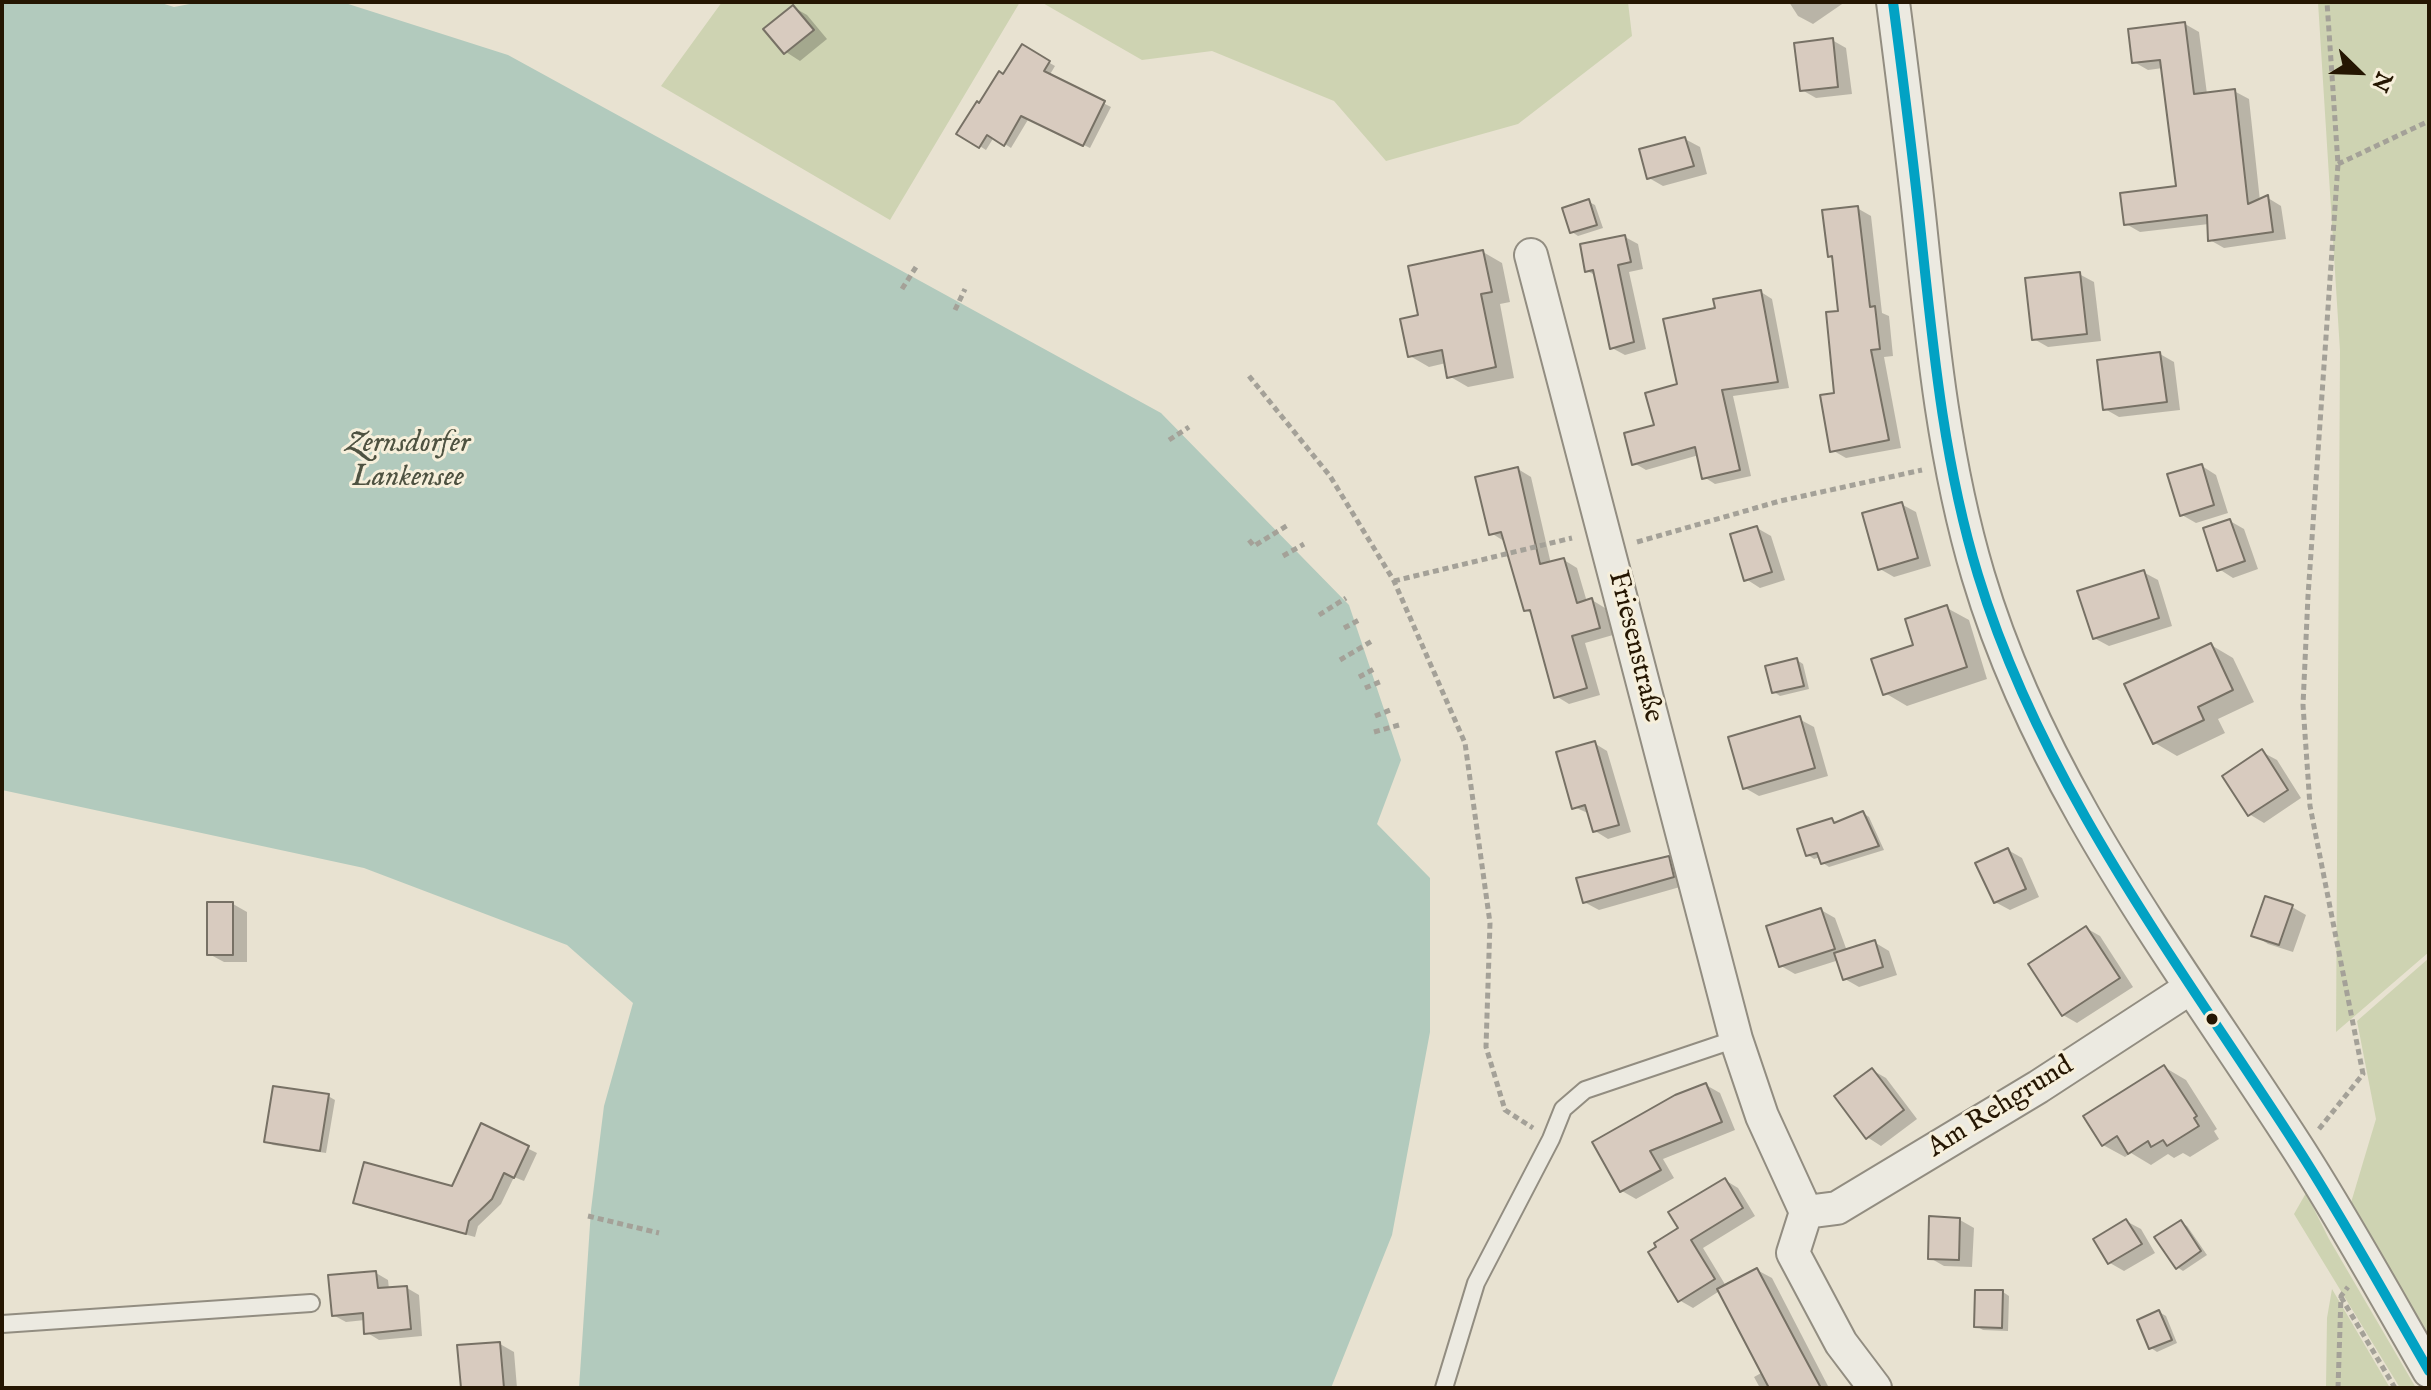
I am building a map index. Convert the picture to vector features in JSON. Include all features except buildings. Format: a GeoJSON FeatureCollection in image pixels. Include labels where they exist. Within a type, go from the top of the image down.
{"type":"FeatureCollection","features":[{"type":"Feature","properties":{"kind":"street"},"geometry":{"type":"LineString","coordinates":[[1893,2],[1934,359],[1950,464],[1978,576],[2020,691],[2056,767],[2097,841],[2190,988],[2296,1145],[2429,1371]]}},
{"type":"Feature","properties":{"kind":"street","name":"Friesenstraße"},"geometry":{"type":"LineString","coordinates":[[1531,255],[1736,1039],[1762,1116],[1806,1212]]}},
{"type":"Feature","properties":{"kind":"street","name":"Am Rehgrund"},"geometry":{"type":"LineString","coordinates":[[1806,1212],[1837,1208],[2038,1087],[2190,988]]}},
{"type":"Feature","properties":{"kind":"street"},"geometry":{"type":"LineString","coordinates":[[1806,1212],[1793,1253],[1841,1343],[1875,1388]]}},
{"type":"Feature","properties":{"kind":"lane"},"geometry":{"type":"LineString","coordinates":[[1444,1388],[1476,1283],[1551,1139],[1563,1109],[1585,1090],[1736,1039]]}},
{"type":"Feature","properties":{"kind":"lane"},"geometry":{"type":"LineString","coordinates":[[2,1324],[311,1303]]}},
{"type":"Feature","properties":{"kind":"path"},"geometry":{"type":"LineString","coordinates":[[2296,1145],[2325,1125],[2363,1074],[2310,806],[2303,705],[2338,164],[2327,2]]}},
{"type":"Feature","properties":{"kind":"path"},"geometry":{"type":"LineString","coordinates":[[2338,164],[2429,121]]}},
{"type":"Feature","properties":{"kind":"path"},"geometry":{"type":"LineString","coordinates":[[902,289],[916,267]]}},
{"type":"Feature","properties":{"kind":"path"},"geometry":{"type":"LineString","coordinates":[[955,310],[965,289]]}},
{"type":"Feature","properties":{"kind":"path"},"geometry":{"type":"LineString","coordinates":[[1249,376],[1330,476],[1394,581],[1465,743],[1490,923],[1486,1047],[1505,1110],[1551,1139]]}},
{"type":"Feature","properties":{"kind":"path"},"geometry":{"type":"LineString","coordinates":[[1169,440],[1189,427]]}},
{"type":"Feature","properties":{"kind":"path"},"geometry":{"type":"LineString","coordinates":[[1394,581],[1606,539],[1950,464]]}},
{"type":"Feature","properties":{"kind":"path"},"geometry":{"type":"LineString","coordinates":[[1249,540],[1254,546],[1288,525]]}},
{"type":"Feature","properties":{"kind":"path"},"geometry":{"type":"LineString","coordinates":[[1283,556],[1304,544]]}},
{"type":"Feature","properties":{"kind":"path"},"geometry":{"type":"LineString","coordinates":[[1319,615],[1346,598]]}},
{"type":"Feature","properties":{"kind":"path"},"geometry":{"type":"LineString","coordinates":[[1344,628],[1359,620]]}},
{"type":"Feature","properties":{"kind":"path"},"geometry":{"type":"LineString","coordinates":[[1340,660],[1372,641]]}},
{"type":"Feature","properties":{"kind":"path"},"geometry":{"type":"LineString","coordinates":[[1359,677],[1376,668]]}},
{"type":"Feature","properties":{"kind":"path"},"geometry":{"type":"LineString","coordinates":[[1365,688],[1382,681]]}},
{"type":"Feature","properties":{"kind":"path"},"geometry":{"type":"LineString","coordinates":[[1375,716],[1393,709]]}},
{"type":"Feature","properties":{"kind":"path"},"geometry":{"type":"LineString","coordinates":[[1374,732],[1399,725]]}},
{"type":"Feature","properties":{"kind":"path"},"geometry":{"type":"LineString","coordinates":[[588,1216],[659,1233]]}},
{"type":"Feature","properties":{"kind":"path"},"geometry":{"type":"LineString","coordinates":[[2338,1388],[2341,1296],[2367,1264]]}},
{"type":"Feature","properties":{"kind":"path"},"geometry":{"type":"LineString","coordinates":[[2341,1296],[2395,1388]]}},
{"type":"Feature","properties":{"kind":"shaded area"},"geometry":{"type":"Polygon","coordinates":[[[722,2],[1020,2],[890,220],[661,86],[722,2]]]}},
{"type":"Feature","properties":{"kind":"shaded area"},"geometry":{"type":"Polygon","coordinates":[[[1041,2],[1628,2],[1632,36],[1518,124],[1386,161],[1334,101],[1212,51],[1142,60],[1041,2]]]}},
{"type":"Feature","properties":{"kind":"shaded area"},"geometry":{"type":"Polygon","coordinates":[[[2318,2],[2429,2],[2429,952],[2336,1032],[2340,351],[2318,2]]]}},
{"type":"Feature","properties":{"kind":"shaded area"},"geometry":{"type":"Polygon","coordinates":[[[2429,958],[2429,1341],[2350,1206],[2376,1119],[2357,1021],[2429,958]]]}},
{"type":"Feature","properties":{"kind":"shaded area"},"geometry":{"type":"Polygon","coordinates":[[[2306,1193],[2329,1239],[2416,1388],[2400,1388],[2294,1214],[2306,1193]]]}},
{"type":"Feature","properties":{"kind":"shaded area"},"geometry":{"type":"Polygon","coordinates":[[[2332,1289],[2390,1388],[2326,1388],[2327,1318],[2332,1289]]]}},
{"type":"Feature","properties":{"kind":"water","name":"Zernsdorfer Lankensee"},"geometry":{"type":"Polygon","coordinates":[[[2,2],[158,2],[174,7],[200,2],[342,2],[508,55],[1161,413],[1349,605],[1401,760],[1377,824],[1430,878],[1430,1032],[1392,1235],[1331,1388],[579,1388],[591,1210],[604,1106],[633,1003],[567,945],[364,868],[2,790],[2,2]]]}},
{"type":"Feature","properties":{"kind":"transit line"},"geometry":{"type":"LineString","coordinates":[[1893,2],[1935,363],[1948,448],[1966,533],[2005,652],[2038,727],[2116,870],[2313,1172],[2429,1371]]}}]}
